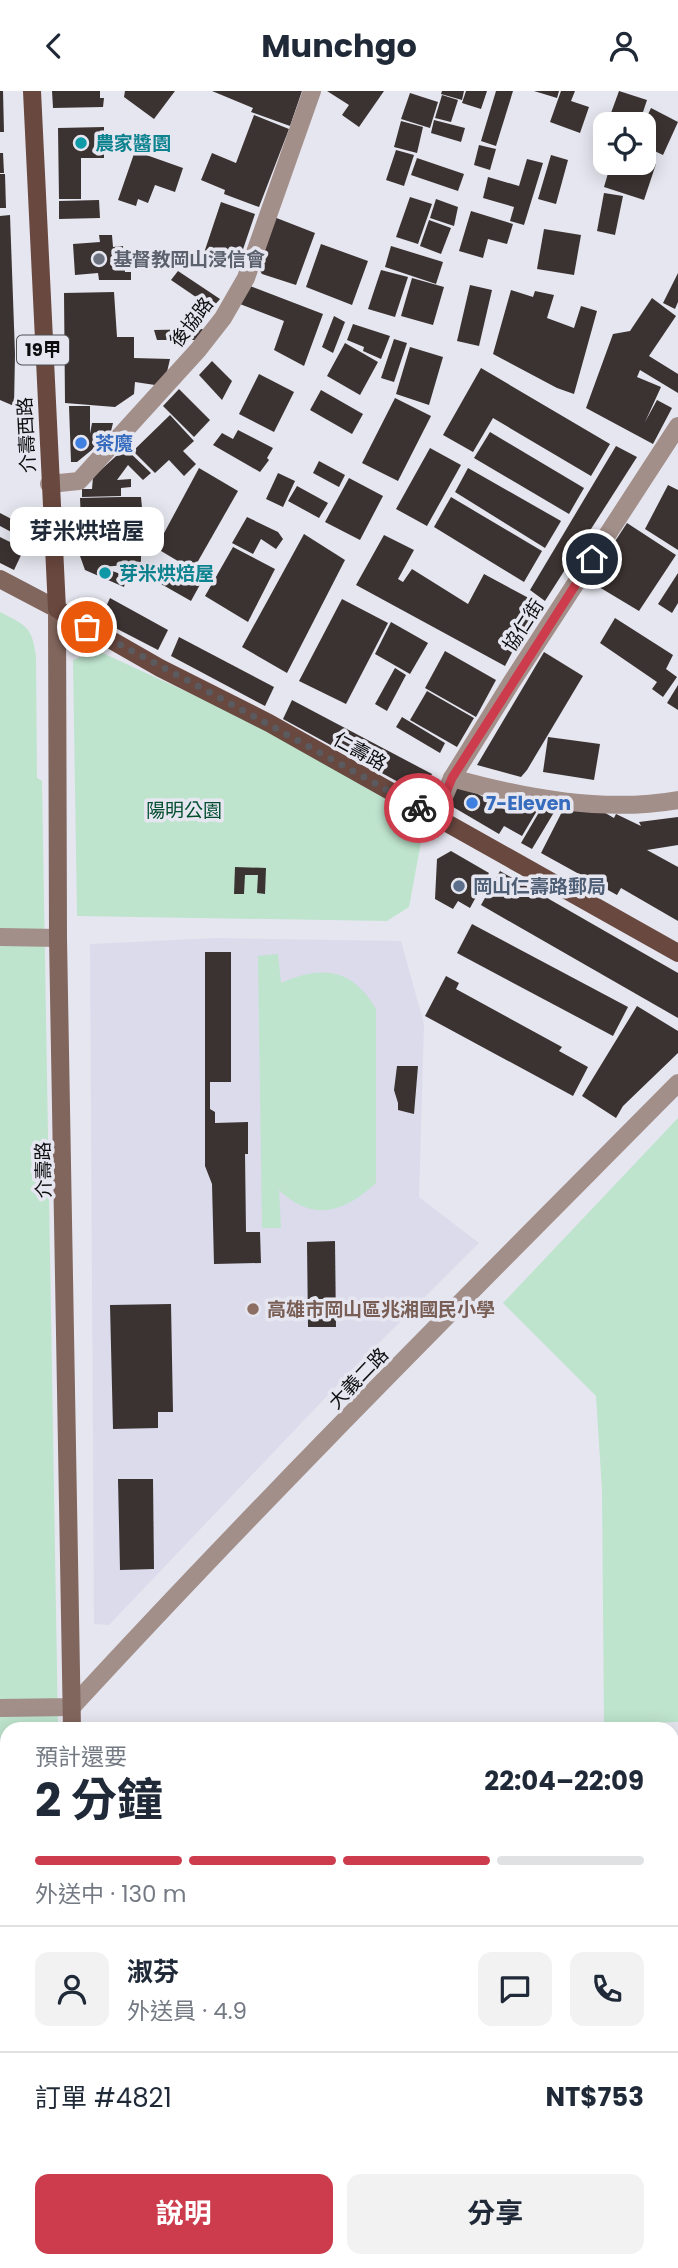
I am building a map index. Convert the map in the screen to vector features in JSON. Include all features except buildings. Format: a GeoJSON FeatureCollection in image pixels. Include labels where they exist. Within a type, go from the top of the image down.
{"type":"FeatureCollection","features":[{"type":"Feature","properties":{"kind":"main road","name":"介壽西路"},"geometry":{"type":"LineString","coordinates":[[32,91],[57,609]]}},
{"type":"Feature","properties":{"kind":"main road"},"geometry":{"type":"LineString","coordinates":[[0,579],[57,609]]}},
{"type":"Feature","properties":{"kind":"main road","name":"仁壽路"},"geometry":{"type":"LineString","coordinates":[[57,609],[678,953]]}},
{"type":"Feature","properties":{"kind":"main road","name":"介壽路"},"geometry":{"type":"LineString","coordinates":[[57,609],[58,938],[72,1722]]}},
{"type":"Feature","properties":{"kind":"street","name":"後協路"},"geometry":{"type":"LineString","coordinates":[[49,484],[79,481],[223,319],[246,278],[312,91]]}},
{"type":"Feature","properties":{"kind":"street","name":"協仁街"},"geometry":{"type":"LineString","coordinates":[[436,817],[452,778],[678,426]]}},
{"type":"Feature","properties":{"kind":"street"},"geometry":{"type":"LineString","coordinates":[[452,778],[509,793],[603,804],[678,800]]}},
{"type":"Feature","properties":{"kind":"street"},"geometry":{"type":"LineString","coordinates":[[0,937],[58,938]]}},
{"type":"Feature","properties":{"kind":"street","name":"大義二路"},"geometry":{"type":"LineString","coordinates":[[72,1707],[309,1458],[678,1083]]}},
{"type":"Feature","properties":{"kind":"street"},"geometry":{"type":"LineString","coordinates":[[0,1708],[72,1707]]}},
{"type":"Feature","properties":{"kind":"shaded area","name":"高雄市岡山區兆湘國民小學"},"geometry":{"type":"Polygon","coordinates":[[[215,938],[401,941],[424,1024],[419,1197],[479,1243],[347,1375],[109,1625],[94,1624],[90,944],[215,938]]]}},
{"type":"Feature","properties":{"kind":"green space"},"geometry":{"type":"Polygon","coordinates":[[[0,612],[26,628],[32,638],[36,656],[37,778],[42,781],[58,1722],[0,1722],[0,612]]]}},
{"type":"Feature","properties":{"kind":"green space","name":"陽明公園"},"geometry":{"type":"Polygon","coordinates":[[[96,650],[272,731],[426,815],[409,907],[387,921],[77,916],[73,660],[96,650]]]}},
{"type":"Feature","properties":{"kind":"green space"},"geometry":{"type":"Polygon","coordinates":[[[278,954],[281,983],[310,974],[335,974],[357,985],[376,1009],[376,1183],[352,1201],[328,1210],[304,1207],[279,1190],[281,1228],[262,1228],[258,956],[278,954]]]}},
{"type":"Feature","properties":{"kind":"green space"},"geometry":{"type":"Polygon","coordinates":[[[678,1118],[678,1722],[604,1722],[602,1490],[596,1396],[503,1303],[678,1118]]]}},
{"type":"Feature","properties":{"kind":"way so far"},"geometry":{"type":"LineString","coordinates":[[87,627],[160,668],[269,723],[419,808]]}},
{"type":"Feature","properties":{"kind":"place","name":"農家醬園"},"geometry":{"type":"Point","coordinates":[81,143]}},
{"type":"Feature","properties":{"kind":"place","name":"基督教岡山浸信會"},"geometry":{"type":"Point","coordinates":[99,259]}},
{"type":"Feature","properties":{"kind":"place","name":"茶魔"},"geometry":{"type":"Point","coordinates":[81,443]}},
{"type":"Feature","properties":{"kind":"place","name":"芽米烘焙屋"},"geometry":{"type":"Point","coordinates":[105,573]}},
{"type":"Feature","properties":{"kind":"place","name":"芽米烘培屋"},"geometry":{"type":"Point","coordinates":[87,627]}},
{"type":"Feature","properties":{"kind":"place","name":"7-Eleven"},"geometry":{"type":"Point","coordinates":[472,803]}},
{"type":"Feature","properties":{"kind":"place","name":"岡山仁壽路郵局"},"geometry":{"type":"Point","coordinates":[459,886]}},
{"type":"Feature","properties":{"kind":"place","name":"高雄市岡山區兆湘國民小學"},"geometry":{"type":"Point","coordinates":[253,1309]}},
{"type":"Feature","properties":{"kind":"route"},"geometry":{"type":"LineString","coordinates":[[419,808],[436,817],[452,778],[592,559]]}}]}
